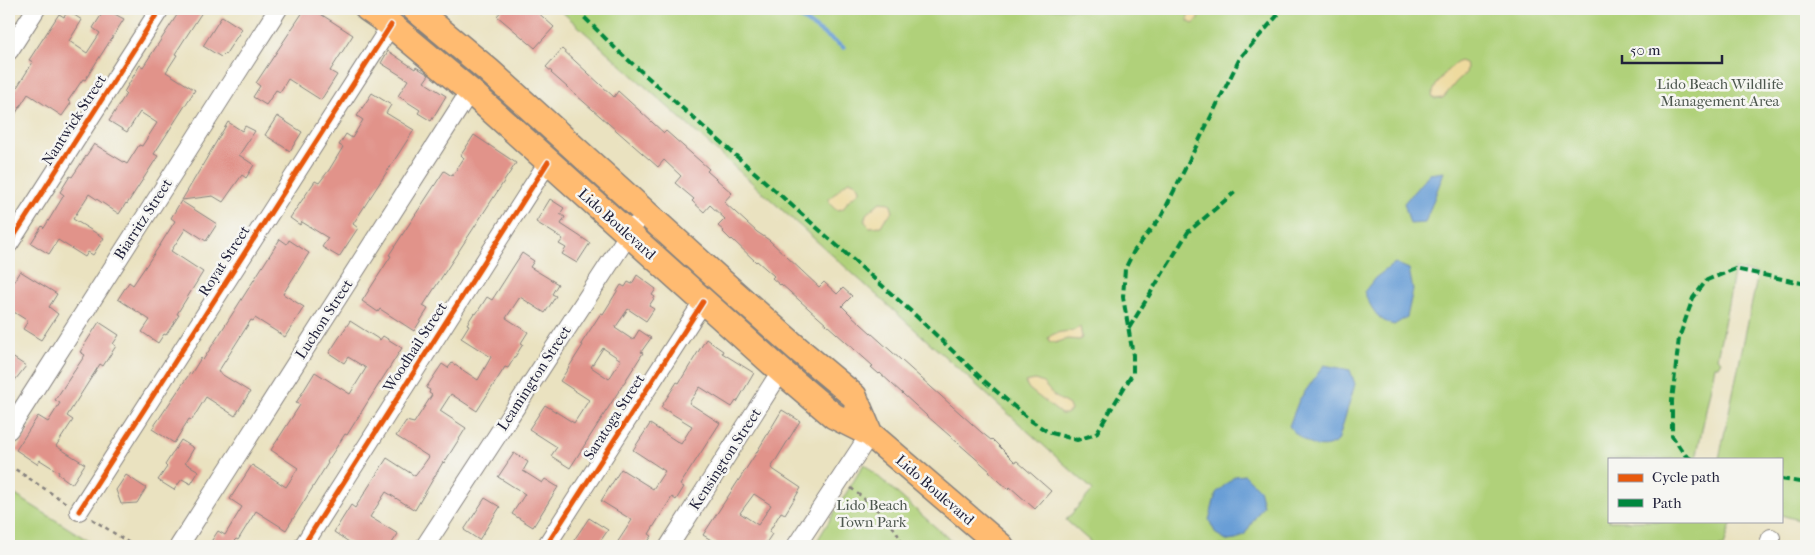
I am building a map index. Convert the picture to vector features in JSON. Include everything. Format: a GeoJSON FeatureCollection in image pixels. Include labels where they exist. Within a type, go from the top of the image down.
{"type":"FeatureCollection","features":[{"type":"Feature","properties":{"kind":"highway","name":"Lido Boulevard"},"geometry":{"type":"LineString","coordinates":[[368,9],[470,91],[703,302],[834,416],[870,434],[1001,546]]}},
{"type":"Feature","properties":{"kind":"highway","name":"Lido Boulevard"},"geometry":{"type":"LineString","coordinates":[[415,9],[488,70],[785,338],[854,396],[870,434]]}},
{"type":"Feature","properties":{"kind":"street"},"geometry":{"type":"LineString","coordinates":[[9,51],[36,9]]}},
{"type":"Feature","properties":{"kind":"street","name":"Nantwick Street"},"geometry":{"type":"LineString","coordinates":[[9,244],[160,9]]}},
{"type":"Feature","properties":{"kind":"street","name":"Biarritz Street"},"geometry":{"type":"LineString","coordinates":[[9,430],[278,9]]}},
{"type":"Feature","properties":{"kind":"street","name":"Royat Street"},"geometry":{"type":"LineString","coordinates":[[79,511],[390,25]]}},
{"type":"Feature","properties":{"kind":"street","name":"Luchon Street"},"geometry":{"type":"LineString","coordinates":[[179,546],[470,91]]}},
{"type":"Feature","properties":{"kind":"street","name":"Woodhail Street"},"geometry":{"type":"LineString","coordinates":[[303,546],[548,162]]}},
{"type":"Feature","properties":{"kind":"street","name":"Leamington Street"},"geometry":{"type":"LineString","coordinates":[[425,546],[643,210]]}},
{"type":"Feature","properties":{"kind":"street","name":"Saratoga Street"},"geometry":{"type":"LineString","coordinates":[[546,546],[703,302]]}},
{"type":"Feature","properties":{"kind":"street","name":"Kensington Street"},"geometry":{"type":"LineString","coordinates":[[669,546],[781,371]]}},
{"type":"Feature","properties":{"kind":"street"},"geometry":{"type":"LineString","coordinates":[[796,546],[870,434]]}},
{"type":"Feature","properties":{"kind":"path"},"geometry":{"type":"LineString","coordinates":[[840,479],[884,516],[899,533],[903,546]]}},
{"type":"Feature","properties":{"kind":"green space","name":"Lido Beach Wildlife Management Area"},"geometry":{"type":"Polygon","coordinates":[[[559,9],[1806,9],[1806,468],[1803,482],[1806,483],[1806,522],[1782,515],[1782,458],[1719,458],[1758,274],[1735,269],[1717,358],[1721,361],[1718,366],[1715,366],[1696,458],[1608,458],[1608,522],[1732,522],[1724,546],[1095,546],[1066,520],[1093,490],[559,9]]]}},
{"type":"Feature","properties":{"kind":"green space","name":"Lido Beach Town Park"},"geometry":{"type":"Polygon","coordinates":[[[864,464],[957,546],[814,546],[864,464]]]}},
{"type":"Feature","properties":{"kind":"green space"},"geometry":{"type":"Polygon","coordinates":[[[9,491],[97,546],[9,546],[9,491]]]}},
{"type":"Feature","properties":{"kind":"sand"},"geometry":{"type":"Polygon","coordinates":[[[1188,9],[1198,9],[1198,20],[1193,24],[1188,21],[1188,9]]]}},
{"type":"Feature","properties":{"kind":"sand"},"geometry":{"type":"Polygon","coordinates":[[[1460,61],[1465,63],[1467,67],[1466,73],[1443,98],[1434,99],[1432,96],[1433,91],[1439,81],[1451,67],[1460,61]]]}},
{"type":"Feature","properties":{"kind":"sand"},"geometry":{"type":"Polygon","coordinates":[[[851,181],[857,184],[860,191],[848,201],[843,209],[836,210],[830,204],[829,199],[847,182],[851,181]]]}},
{"type":"Feature","properties":{"kind":"sand"},"geometry":{"type":"Polygon","coordinates":[[[880,202],[890,203],[893,212],[885,219],[881,226],[870,227],[865,222],[866,214],[880,202]]]}},
{"type":"Feature","properties":{"kind":"sand"},"geometry":{"type":"Polygon","coordinates":[[[1080,327],[1082,337],[1080,340],[1067,339],[1055,343],[1049,341],[1048,338],[1052,335],[1080,327]]]}},
{"type":"Feature","properties":{"kind":"sand"},"geometry":{"type":"Polygon","coordinates":[[[1035,380],[1043,383],[1054,396],[1069,405],[1071,411],[1061,414],[1029,389],[1025,382],[1035,380]]]}},
{"type":"Feature","properties":{"kind":"water"},"geometry":{"type":"Polygon","coordinates":[[[1444,172],[1425,223],[1410,224],[1404,203],[1429,174],[1444,172]]]}},
{"type":"Feature","properties":{"kind":"water"},"geometry":{"type":"Polygon","coordinates":[[[1395,263],[1409,269],[1413,290],[1407,317],[1394,325],[1379,317],[1364,292],[1375,278],[1395,263]]]}},
{"type":"Feature","properties":{"kind":"water"},"geometry":{"type":"Polygon","coordinates":[[[1324,365],[1350,370],[1355,384],[1338,441],[1324,447],[1305,441],[1289,426],[1299,400],[1324,365]]]}},
{"type":"Feature","properties":{"kind":"water"},"geometry":{"type":"Polygon","coordinates":[[[1245,475],[1259,489],[1263,505],[1245,534],[1236,540],[1228,541],[1216,534],[1209,520],[1216,493],[1235,476],[1245,475]]]}},
{"type":"Feature","properties":{"kind":"building"},"geometry":{"type":"Polygon","coordinates":[[[105,9],[124,19],[85,80],[83,79],[68,101],[71,103],[62,116],[28,94],[9,124],[9,89],[14,92],[33,62],[29,60],[59,14],[64,17],[68,11],[82,20],[69,41],[87,53],[100,33],[93,28],[105,9]]]}},
{"type":"Feature","properties":{"kind":"building"},"geometry":{"type":"Polygon","coordinates":[[[181,9],[204,9],[175,54],[177,55],[166,72],[195,90],[154,154],[158,156],[119,214],[89,194],[73,219],[104,238],[93,255],[88,252],[85,257],[58,240],[49,254],[31,243],[42,226],[44,228],[64,195],[60,192],[70,176],[72,177],[94,144],[127,164],[139,145],[142,146],[157,123],[140,112],[127,132],[109,121],[126,94],[124,92],[140,65],[143,67],[181,9]]]}},
{"type":"Feature","properties":{"kind":"building"},"geometry":{"type":"Polygon","coordinates":[[[305,9],[321,9],[319,13],[353,35],[330,71],[337,75],[321,100],[288,79],[280,92],[276,90],[266,105],[253,97],[260,86],[256,83],[305,9]]]}},
{"type":"Feature","properties":{"kind":"building"},"geometry":{"type":"Polygon","coordinates":[[[503,9],[534,9],[554,27],[535,48],[497,16],[503,9]]]}},
{"type":"Feature","properties":{"kind":"building"},"geometry":{"type":"Polygon","coordinates":[[[222,16],[242,29],[225,55],[221,57],[203,46],[222,16]]]}},
{"type":"Feature","properties":{"kind":"building"},"geometry":{"type":"Polygon","coordinates":[[[562,49],[614,97],[618,91],[664,133],[666,131],[709,169],[707,171],[732,193],[724,202],[757,232],[769,240],[819,287],[824,282],[837,294],[843,288],[852,296],[842,306],[851,315],[981,432],[992,439],[1015,462],[1017,461],[1051,491],[1035,509],[1010,487],[1008,489],[880,373],[871,367],[873,366],[772,278],[774,276],[731,240],[718,226],[725,219],[710,205],[704,212],[692,201],[694,199],[675,183],[681,176],[664,160],[658,167],[551,73],[546,67],[562,49]]]}},
{"type":"Feature","properties":{"kind":"building"},"geometry":{"type":"Polygon","coordinates":[[[388,51],[415,69],[416,67],[429,75],[424,82],[446,96],[431,121],[418,113],[420,110],[398,96],[408,80],[381,63],[388,51]]]}},
{"type":"Feature","properties":{"kind":"building"},"geometry":{"type":"Polygon","coordinates":[[[372,93],[391,105],[386,113],[414,130],[353,224],[358,228],[339,257],[322,247],[328,238],[302,222],[300,225],[290,218],[315,181],[319,183],[329,170],[343,147],[339,145],[346,134],[352,138],[363,120],[357,116],[372,93]]]}},
{"type":"Feature","properties":{"kind":"building"},"geometry":{"type":"Polygon","coordinates":[[[277,116],[302,132],[290,151],[265,135],[277,116]]]}},
{"type":"Feature","properties":{"kind":"building"},"geometry":{"type":"Polygon","coordinates":[[[228,122],[242,131],[245,126],[255,131],[239,155],[254,165],[246,178],[242,175],[223,202],[213,196],[182,200],[228,122]]]}},
{"type":"Feature","properties":{"kind":"building"},"geometry":{"type":"Polygon","coordinates":[[[474,135],[516,163],[423,306],[428,309],[414,331],[380,309],[378,312],[362,301],[391,256],[389,255],[444,171],[452,176],[464,158],[461,155],[474,135]]]}},
{"type":"Feature","properties":{"kind":"building"},"geometry":{"type":"Polygon","coordinates":[[[550,199],[564,208],[560,214],[565,217],[561,224],[590,243],[577,263],[562,254],[566,248],[559,244],[563,239],[536,222],[550,199]]]}},
{"type":"Feature","properties":{"kind":"building"},"geometry":{"type":"Polygon","coordinates":[[[181,201],[217,224],[206,241],[186,228],[171,251],[203,272],[177,314],[179,315],[166,335],[164,334],[158,343],[142,332],[150,320],[118,299],[129,282],[133,285],[160,245],[175,221],[171,218],[181,201]]]}},
{"type":"Feature","properties":{"kind":"building"},"geometry":{"type":"Polygon","coordinates":[[[280,239],[287,244],[289,240],[309,253],[283,294],[304,307],[285,337],[255,318],[253,321],[251,320],[218,372],[250,392],[235,416],[206,397],[192,420],[189,419],[174,443],[152,429],[201,358],[203,360],[280,239]]]}},
{"type":"Feature","properties":{"kind":"building"},"geometry":{"type":"Polygon","coordinates":[[[522,253],[534,261],[530,267],[558,284],[552,294],[556,296],[545,313],[520,297],[506,318],[528,332],[521,343],[523,344],[508,368],[505,367],[477,411],[451,394],[440,411],[466,428],[443,462],[415,510],[386,492],[370,517],[398,534],[390,546],[355,546],[334,532],[351,505],[355,508],[387,458],[415,476],[429,457],[396,436],[406,421],[414,423],[432,395],[429,393],[430,390],[426,388],[442,364],[448,368],[452,363],[478,380],[491,357],[461,338],[474,313],[476,314],[487,297],[492,300],[522,253]]]}},
{"type":"Feature","properties":{"kind":"building"},"geometry":{"type":"Polygon","coordinates":[[[20,271],[57,294],[49,307],[58,314],[41,340],[23,329],[28,321],[9,309],[9,289],[20,271]]]}},
{"type":"Feature","properties":{"kind":"building"},"geometry":{"type":"Polygon","coordinates":[[[637,275],[656,289],[652,295],[655,297],[649,306],[654,309],[646,321],[628,309],[615,328],[633,340],[639,330],[651,338],[570,468],[551,456],[557,447],[529,429],[545,405],[574,423],[589,400],[560,381],[583,345],[581,344],[621,285],[625,287],[628,282],[632,284],[637,275]],[[603,348],[591,367],[609,379],[621,360],[603,348]]]}},
{"type":"Feature","properties":{"kind":"building"},"geometry":{"type":"Polygon","coordinates":[[[350,321],[380,340],[383,336],[402,348],[347,435],[345,434],[327,462],[286,530],[256,511],[238,540],[234,541],[242,546],[208,546],[218,531],[225,535],[242,507],[230,499],[252,465],[286,487],[298,468],[271,450],[300,405],[296,403],[315,372],[350,394],[366,368],[348,357],[344,363],[329,353],[350,321]]]}},
{"type":"Feature","properties":{"kind":"building"},"geometry":{"type":"Polygon","coordinates":[[[99,322],[119,335],[113,344],[116,346],[103,366],[100,364],[67,416],[73,420],[56,446],[85,464],[72,484],[58,474],[59,472],[40,460],[37,464],[16,450],[38,416],[48,422],[60,403],[55,400],[85,355],[80,352],[99,322]]]}},
{"type":"Feature","properties":{"kind":"building"},"geometry":{"type":"Polygon","coordinates":[[[706,339],[723,351],[722,353],[754,373],[732,407],[700,387],[689,403],[720,423],[680,485],[684,487],[676,500],[672,497],[649,534],[652,536],[646,544],[643,542],[641,546],[615,546],[632,520],[601,501],[621,469],[653,489],[665,471],[633,450],[650,424],[681,444],[692,426],[661,407],[677,382],[679,383],[706,339]]]}},
{"type":"Feature","properties":{"kind":"building"},"geometry":{"type":"Polygon","coordinates":[[[9,355],[26,366],[9,388],[9,355]]]}},
{"type":"Feature","properties":{"kind":"building"},"geometry":{"type":"Polygon","coordinates":[[[782,410],[800,421],[771,468],[801,488],[785,514],[781,512],[769,532],[772,534],[764,546],[721,546],[703,535],[782,410]],[[754,494],[740,513],[758,525],[771,505],[754,494]]]}},
{"type":"Feature","properties":{"kind":"building"},"geometry":{"type":"Polygon","coordinates":[[[181,440],[194,448],[185,463],[199,471],[191,484],[182,479],[174,490],[158,480],[181,440]]]}},
{"type":"Feature","properties":{"kind":"building"},"geometry":{"type":"Polygon","coordinates":[[[514,453],[528,462],[523,471],[542,483],[545,479],[558,487],[533,527],[512,514],[525,494],[498,477],[514,453]]]}},
{"type":"Feature","properties":{"kind":"building"},"geometry":{"type":"Polygon","coordinates":[[[126,475],[146,488],[137,503],[121,504],[116,490],[126,475]]]}},
{"type":"Feature","properties":{"kind":"building"},"geometry":{"type":"Polygon","coordinates":[[[485,498],[500,507],[479,540],[464,530],[485,498]]]}},
{"type":"Feature","properties":{"kind":"building"},"geometry":{"type":"Polygon","coordinates":[[[589,518],[608,530],[597,546],[570,546],[589,518]]]}},
{"type":"Feature","properties":{"kind":"waterway"},"geometry":{"type":"LineString","coordinates":[[788,9],[844,48]]}},
{"type":"Feature","properties":{"kind":"marked path"},"geometry":{"type":"LineString","coordinates":[[576,9],[617,50],[914,314],[982,379],[1030,420],[1048,432],[1077,440],[1096,434],[1133,373],[1133,355],[1123,297],[1125,269],[1134,251],[1161,217],[1240,58],[1283,9]]}},
{"type":"Feature","properties":{"kind":"marked path"},"geometry":{"type":"LineString","coordinates":[[1129,328],[1188,232],[1235,192]]}},
{"type":"Feature","properties":{"kind":"marked path"},"geometry":{"type":"LineString","coordinates":[[1690,458],[1685,455],[1672,436],[1672,401],[1679,338],[1693,298],[1707,280],[1735,269],[1806,284]]}},
{"type":"Feature","properties":{"kind":"marked path"},"geometry":{"type":"LineString","coordinates":[[1782,479],[1806,483]]}},
{"type":"Feature","properties":{"kind":"cycle path"},"geometry":{"type":"LineString","coordinates":[[9,244],[160,9]]}},
{"type":"Feature","properties":{"kind":"cycle path"},"geometry":{"type":"LineString","coordinates":[[79,511],[391,25]]}},
{"type":"Feature","properties":{"kind":"cycle path"},"geometry":{"type":"LineString","coordinates":[[303,546],[548,162]]}},
{"type":"Feature","properties":{"kind":"cycle path"},"geometry":{"type":"LineString","coordinates":[[546,546],[703,302]]}}]}
